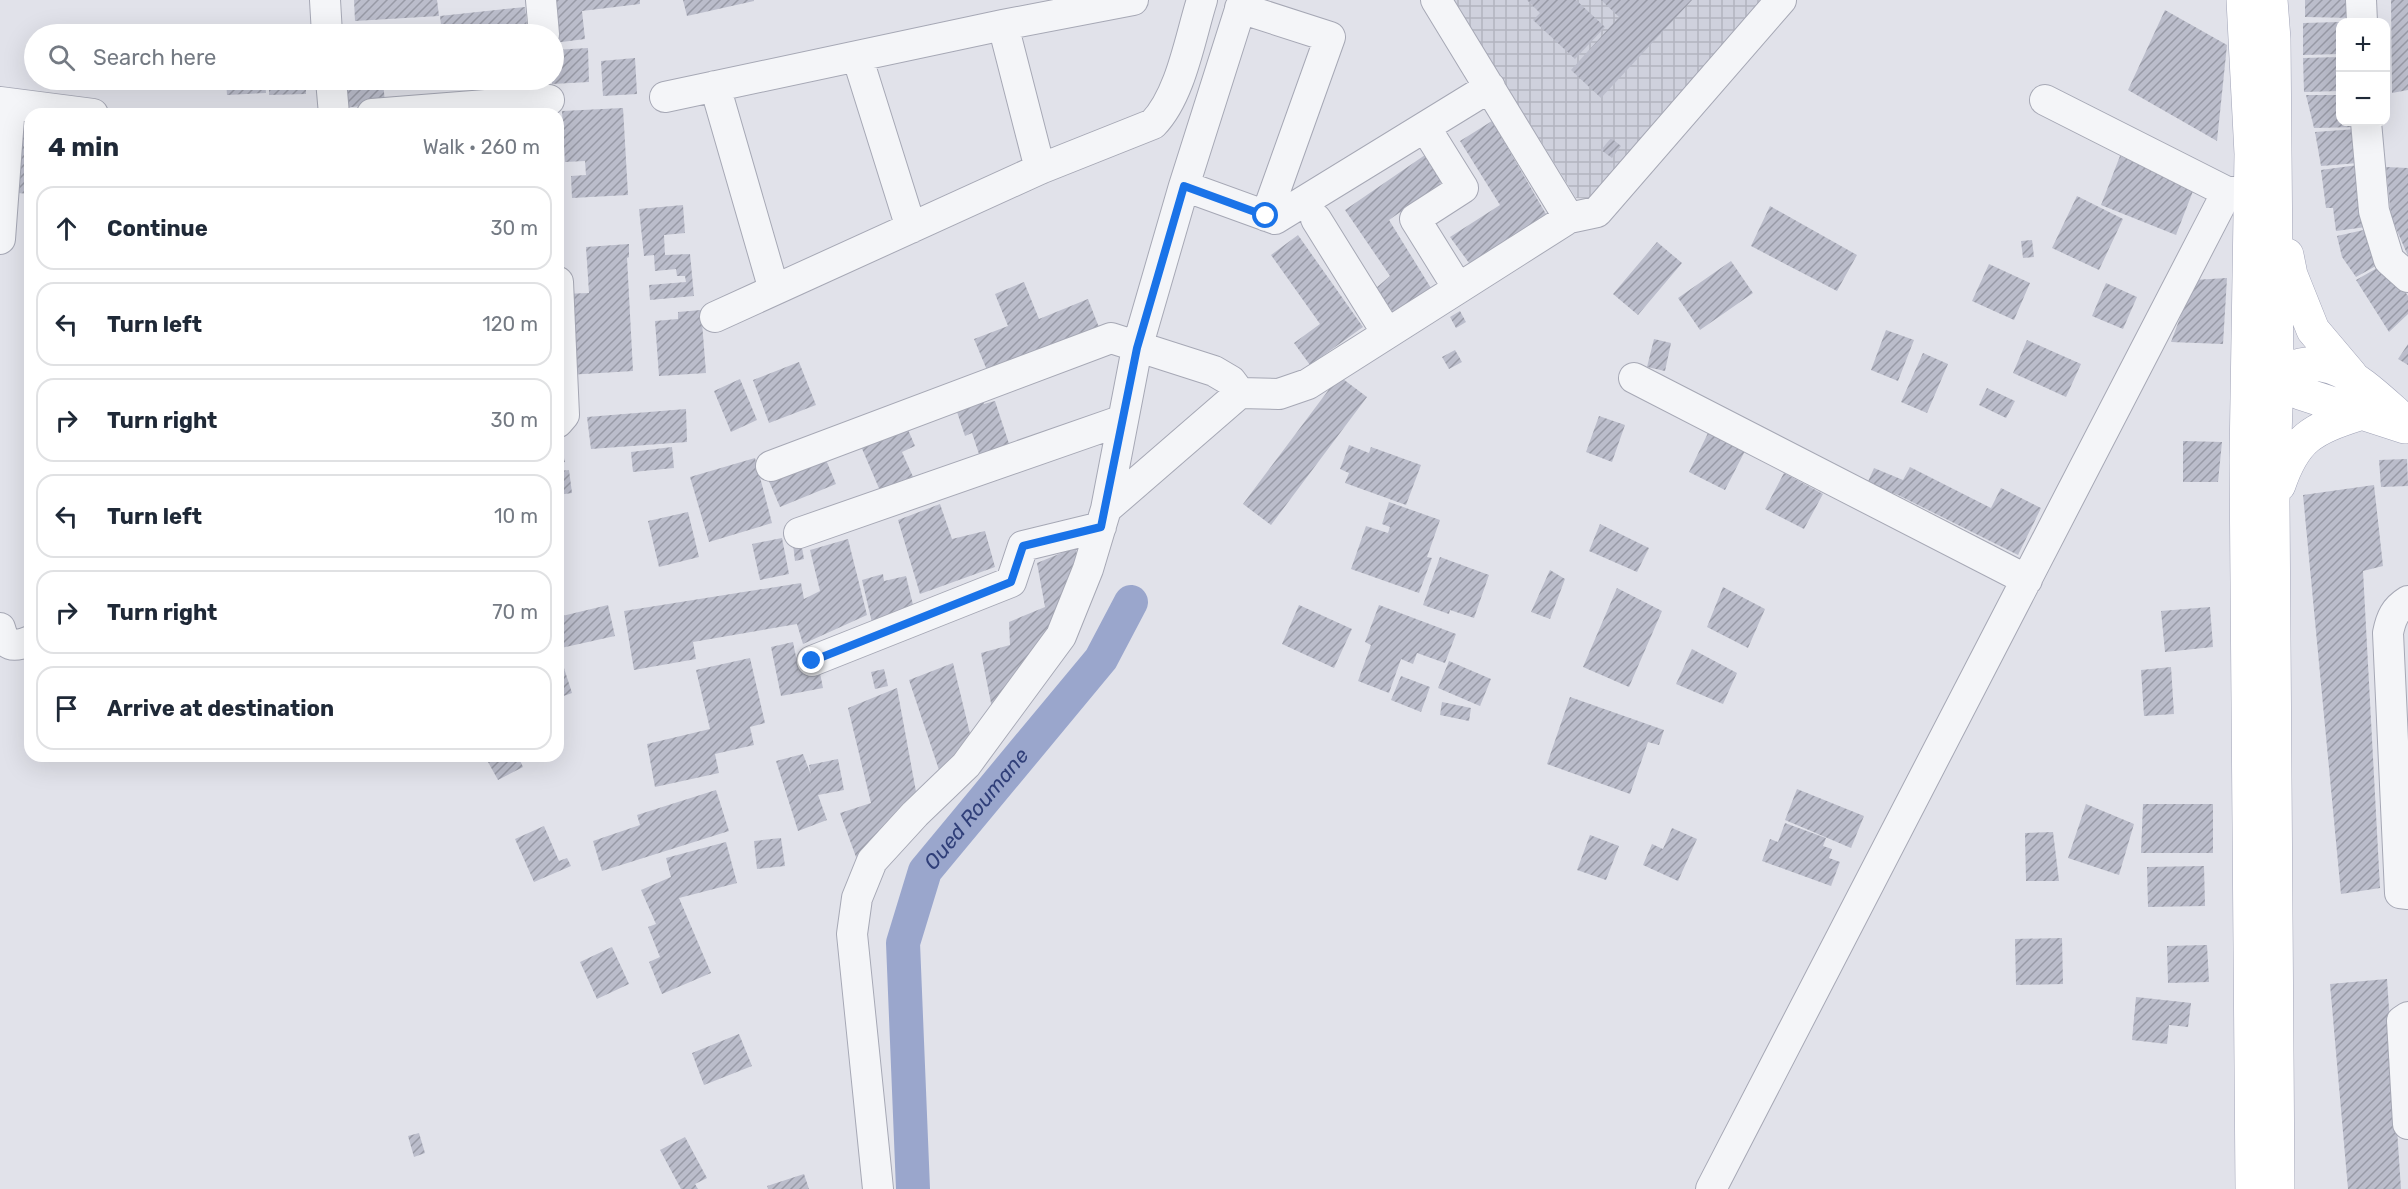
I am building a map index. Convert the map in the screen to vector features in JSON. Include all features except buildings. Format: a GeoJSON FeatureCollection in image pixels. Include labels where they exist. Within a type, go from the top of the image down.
{"type":"FeatureCollection","features":[{"type":"Feature","properties":{"kind":"main road"},"geometry":{"type":"LineString","coordinates":[[2243,0],[2251,154],[2247,404],[2252,1189]]}},
{"type":"Feature","properties":{"kind":"main road"},"geometry":{"type":"LineString","coordinates":[[2271,0],[2274,39],[2251,193],[2277,374],[2273,501],[2278,1189]]}},
{"type":"Feature","properties":{"kind":"main road"},"geometry":{"type":"LineString","coordinates":[[2251,193],[2291,275],[2313,330],[2351,375],[2408,426]]}},
{"type":"Feature","properties":{"kind":"main road"},"geometry":{"type":"LineString","coordinates":[[2248,349],[2300,393],[2358,414],[2408,426]]}},
{"type":"Feature","properties":{"kind":"main road"},"geometry":{"type":"LineString","coordinates":[[2247,404],[2277,374],[2296,364],[2324,365],[2351,375]]}},
{"type":"Feature","properties":{"kind":"main road"},"geometry":{"type":"LineString","coordinates":[[2273,501],[2288,457],[2312,433],[2358,414]]}},
{"type":"Feature","properties":{"kind":"street"},"geometry":{"type":"LineString","coordinates":[[325,0],[326,24]]}},
{"type":"Feature","properties":{"kind":"street"},"geometry":{"type":"LineString","coordinates":[[541,0],[543,24]]}},
{"type":"Feature","properties":{"kind":"street"},"geometry":{"type":"LineString","coordinates":[[665,97],[1003,25],[1133,0]]}},
{"type":"Feature","properties":{"kind":"street"},"geometry":{"type":"LineString","coordinates":[[715,317],[1040,169],[1141,130],[1165,111],[1202,0]]}},
{"type":"Feature","properties":{"kind":"street"},"geometry":{"type":"LineString","coordinates":[[1436,0],[1569,218]]}},
{"type":"Feature","properties":{"kind":"street"},"geometry":{"type":"LineString","coordinates":[[812,661],[1011,582],[1023,546],[1103,518],[1240,393],[1279,394],[1308,384],[1569,218],[1597,212],[1781,0]]}},
{"type":"Feature","properties":{"kind":"street"},"geometry":{"type":"LineString","coordinates":[[2361,0],[2362,18]]}},
{"type":"Feature","properties":{"kind":"street"},"geometry":{"type":"LineString","coordinates":[[878,1189],[852,934],[856,898],[872,861],[915,814],[966,765],[1061,636],[1088,569],[1103,518],[1137,348],[1184,186],[1242,4],[1330,37],[1266,216]]}},
{"type":"Feature","properties":{"kind":"street"},"geometry":{"type":"LineString","coordinates":[[1003,25],[1040,169]]}},
{"type":"Feature","properties":{"kind":"street"},"geometry":{"type":"LineString","coordinates":[[857,56],[911,228]]}},
{"type":"Feature","properties":{"kind":"street"},"geometry":{"type":"LineString","coordinates":[[716,86],[774,290]]}},
{"type":"Feature","properties":{"kind":"street"},"geometry":{"type":"LineString","coordinates":[[1184,186],[1275,219],[1490,87]]}},
{"type":"Feature","properties":{"kind":"street"},"geometry":{"type":"LineString","coordinates":[[332,90],[333,108]]}},
{"type":"Feature","properties":{"kind":"street"},"geometry":{"type":"LineString","coordinates":[[476,108],[549,98]]}},
{"type":"Feature","properties":{"kind":"street"},"geometry":{"type":"LineString","coordinates":[[1711,1189],[2027,580],[2251,193],[2045,100]]}},
{"type":"Feature","properties":{"kind":"street"},"geometry":{"type":"LineString","coordinates":[[0,239],[5,104],[40,108]]}},
{"type":"Feature","properties":{"kind":"street"},"geometry":{"type":"LineString","coordinates":[[2366,126],[2374,211],[2389,260],[2408,277]]}},
{"type":"Feature","properties":{"kind":"street"},"geometry":{"type":"LineString","coordinates":[[1425,127],[1463,188],[1416,219],[1458,288]]}},
{"type":"Feature","properties":{"kind":"street"},"geometry":{"type":"LineString","coordinates":[[1316,219],[1387,333]]}},
{"type":"Feature","properties":{"kind":"street"},"geometry":{"type":"LineString","coordinates":[[771,466],[1111,338],[1214,371],[1231,381],[1240,393]]}},
{"type":"Feature","properties":{"kind":"street"},"geometry":{"type":"LineString","coordinates":[[1634,378],[2027,580]]}},
{"type":"Feature","properties":{"kind":"street"},"geometry":{"type":"LineString","coordinates":[[799,533],[1123,420]]}},
{"type":"Feature","properties":{"kind":"street"},"geometry":{"type":"LineString","coordinates":[[2408,601],[2399,607],[2391,619],[2388,633],[2402,805],[2400,893],[2408,894]]}},
{"type":"Feature","properties":{"kind":"street"},"geometry":{"type":"LineString","coordinates":[[0,628],[4,641],[10,646],[24,643]]}},
{"type":"Feature","properties":{"kind":"street"},"geometry":{"type":"LineString","coordinates":[[2408,1017],[2402,1021],[2408,1124]]}},
{"type":"Feature","properties":{"kind":"shaded area"},"geometry":{"type":"Polygon","coordinates":[[[1453,0],[1766,0],[1591,199],[1576,198],[1453,0]]]}},
{"type":"Feature","properties":{"kind":"waterway","name":"Oued Roumane"},"geometry":{"type":"LineString","coordinates":[[913,1189],[903,943],[925,871],[1101,659],[1131,602]]}},
{"type":"Feature","properties":{"kind":"route"},"geometry":{"type":"LineString","coordinates":[[812,661],[1011,582],[1023,546],[1101,527],[1137,348],[1184,186],[1266,216]]}}]}
